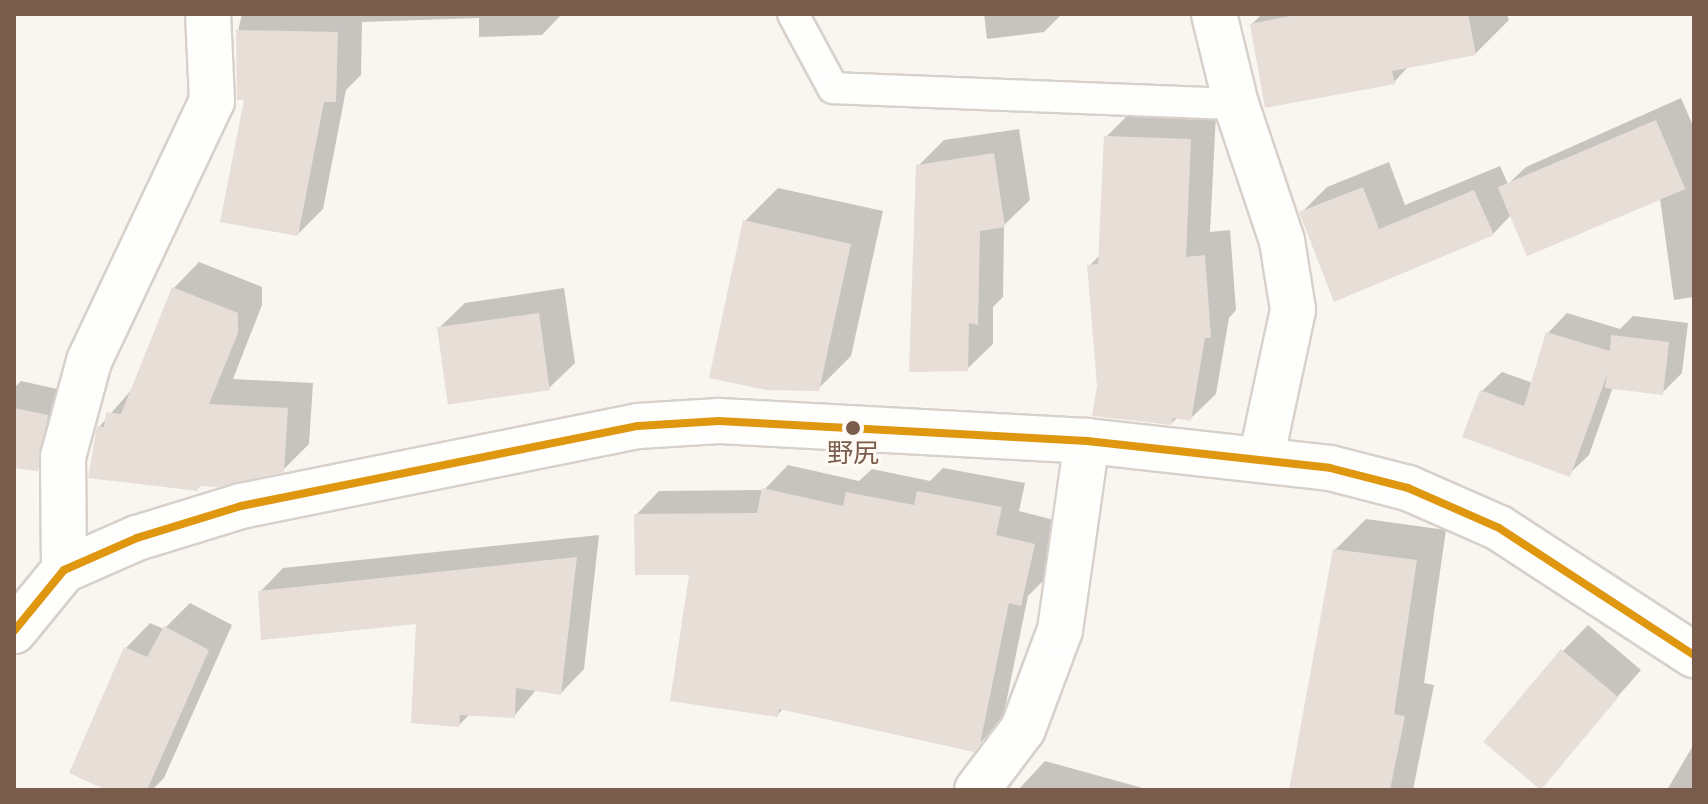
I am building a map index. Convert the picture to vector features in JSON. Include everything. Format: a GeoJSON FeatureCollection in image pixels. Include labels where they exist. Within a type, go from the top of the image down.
{"type":"FeatureCollection","features":[{"type":"Feature","properties":{"kind":"street"},"geometry":{"type":"LineString","coordinates":[[64,570],[63,457],[89,361],[212,101],[208,14]]}},
{"type":"Feature","properties":{"kind":"street"},"geometry":{"type":"LineString","coordinates":[[1214,14],[1236,104],[1282,241],[1293,310],[1261,459]]}},
{"type":"Feature","properties":{"kind":"street"},"geometry":{"type":"LineString","coordinates":[[14,631],[64,570],[137,538],[241,506],[638,426],[719,421],[1087,441],[1330,468],[1408,488],[1499,528],[1694,655]]}},
{"type":"Feature","properties":{"kind":"street"},"geometry":{"type":"LineString","coordinates":[[977,790],[1023,729],[1060,630],[1087,441]]}},
{"type":"Feature","properties":{"kind":"lane"},"geometry":{"type":"LineString","coordinates":[[793,14],[833,88],[1236,104]]}},
{"type":"Feature","properties":{"kind":"building"},"geometry":{"type":"Polygon","coordinates":[[[1300,14],[1468,14],[1476,55],[1392,71],[1395,84],[1265,108],[1250,24],[1300,14]]]}},
{"type":"Feature","properties":{"kind":"building"},"geometry":{"type":"Polygon","coordinates":[[[236,30],[338,32],[336,102],[324,102],[298,236],[220,222],[244,100],[237,100],[236,30]]]}},
{"type":"Feature","properties":{"kind":"building"},"geometry":{"type":"Polygon","coordinates":[[[1656,120],[1685,189],[1527,256],[1498,187],[1656,120]]]}},
{"type":"Feature","properties":{"kind":"building"},"geometry":{"type":"Polygon","coordinates":[[[1104,136],[1191,139],[1186,257],[1205,255],[1211,338],[1205,338],[1191,421],[1173,418],[1172,425],[1092,416],[1097,386],[1087,265],[1098,264],[1104,136]]]}},
{"type":"Feature","properties":{"kind":"building"},"geometry":{"type":"Polygon","coordinates":[[[994,153],[1005,227],[980,231],[978,325],[969,323],[968,371],[909,372],[916,165],[994,153]]]}},
{"type":"Feature","properties":{"kind":"building"},"geometry":{"type":"Polygon","coordinates":[[[1363,187],[1379,229],[1474,190],[1494,235],[1334,302],[1299,212],[1363,187]]]}},
{"type":"Feature","properties":{"kind":"building"},"geometry":{"type":"Polygon","coordinates":[[[743,220],[851,244],[819,391],[766,390],[709,378],[743,220]]]}},
{"type":"Feature","properties":{"kind":"building"},"geometry":{"type":"Polygon","coordinates":[[[172,287],[238,313],[238,333],[209,404],[288,408],[284,472],[218,487],[198,486],[198,491],[88,478],[97,426],[104,427],[106,412],[121,414],[172,287]]]}},
{"type":"Feature","properties":{"kind":"building"},"geometry":{"type":"Polygon","coordinates":[[[539,313],[550,390],[448,405],[437,327],[539,313]]]}},
{"type":"Feature","properties":{"kind":"building"},"geometry":{"type":"Polygon","coordinates":[[[1546,332],[1610,351],[1611,335],[1669,342],[1663,395],[1605,388],[1607,375],[1570,477],[1462,437],[1480,390],[1524,406],[1546,332]]]}},
{"type":"Feature","properties":{"kind":"building"},"geometry":{"type":"Polygon","coordinates":[[[14,408],[48,415],[38,471],[14,468],[14,408]]]}},
{"type":"Feature","properties":{"kind":"building"},"geometry":{"type":"Polygon","coordinates":[[[762,488],[843,506],[846,492],[914,505],[917,491],[1002,507],[996,535],[1035,544],[1021,606],[1009,603],[980,744],[974,752],[779,709],[778,717],[670,701],[689,575],[635,575],[634,514],[757,513],[762,488]]]}},
{"type":"Feature","properties":{"kind":"building"},"geometry":{"type":"Polygon","coordinates":[[[1333,549],[1417,560],[1394,714],[1405,716],[1390,790],[1289,790],[1333,549]]]}},
{"type":"Feature","properties":{"kind":"building"},"geometry":{"type":"Polygon","coordinates":[[[577,557],[561,695],[516,688],[515,718],[460,715],[459,727],[411,723],[416,624],[261,640],[258,591],[577,557]]]}},
{"type":"Feature","properties":{"kind":"building"},"geometry":{"type":"Polygon","coordinates":[[[164,626],[209,650],[147,790],[106,790],[69,773],[124,647],[147,657],[164,626]]]}},
{"type":"Feature","properties":{"kind":"building"},"geometry":{"type":"Polygon","coordinates":[[[1561,649],[1618,697],[1541,790],[1483,742],[1561,649]]]}},
{"type":"Feature","properties":{"kind":"transit line"},"geometry":{"type":"LineString","coordinates":[[14,631],[64,570],[137,538],[241,506],[638,426],[719,421],[1087,441],[1330,468],[1408,488],[1499,528],[1694,655]]}},
{"type":"Feature","properties":{"kind":"place","name":"野尻"},"geometry":{"type":"Point","coordinates":[853,428]}}]}
